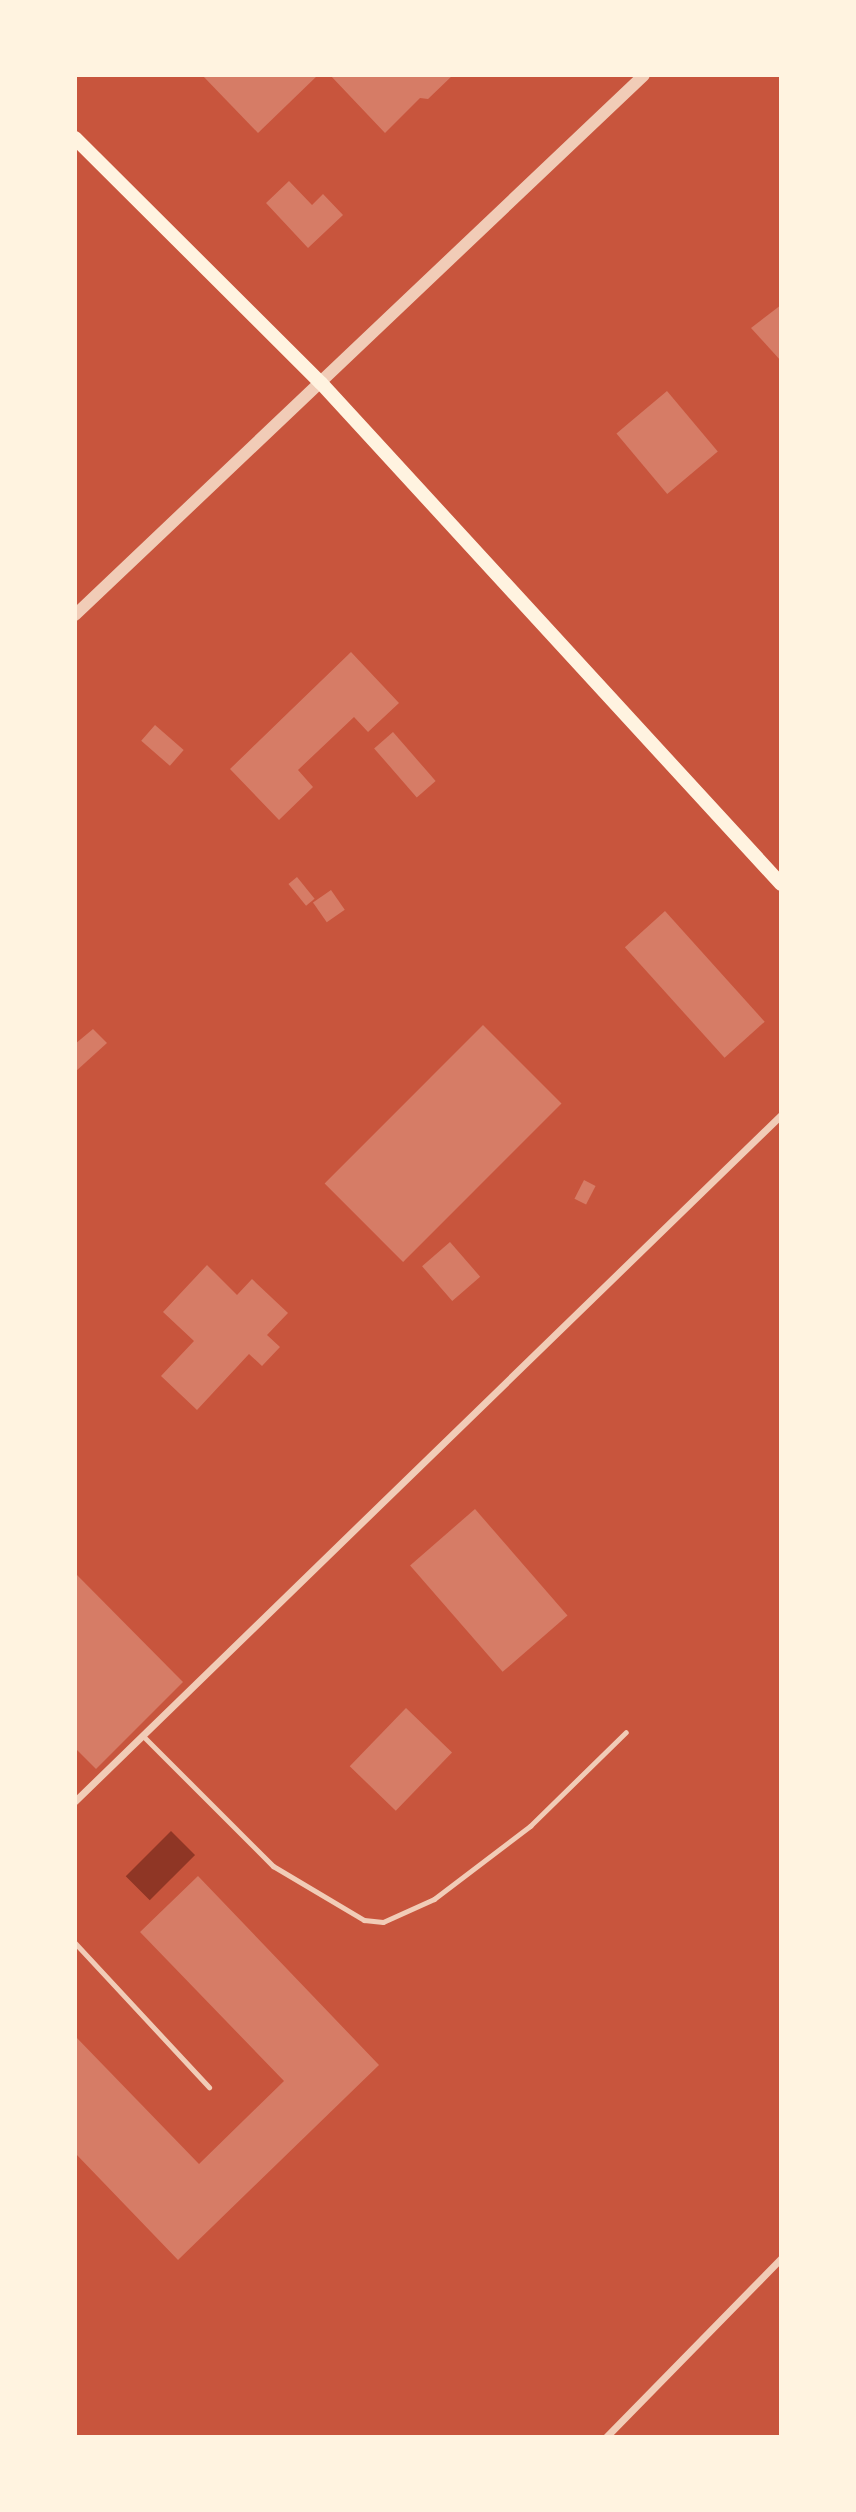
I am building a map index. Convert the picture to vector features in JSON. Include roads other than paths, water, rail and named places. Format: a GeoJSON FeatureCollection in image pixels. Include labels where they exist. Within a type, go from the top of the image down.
{"type":"FeatureCollection","features":[{"type":"Feature","properties":{"kind":"main road"},"geometry":{"type":"LineString","coordinates":[[75,138],[321,383],[781,884]]}},
{"type":"Feature","properties":{"kind":"street"},"geometry":{"type":"LineString","coordinates":[[75,615],[644,75]]}},
{"type":"Feature","properties":{"kind":"street"},"geometry":{"type":"LineString","coordinates":[[75,1801],[781,1115]]}},
{"type":"Feature","properties":{"kind":"street"},"geometry":{"type":"LineString","coordinates":[[606,2437],[781,2258]]}},
{"type":"Feature","properties":{"kind":"lane"},"geometry":{"type":"LineString","coordinates":[[143,1736],[273,1866],[364,1920],[383,1922],[434,1899],[530,1826],[626,1732]]}},
{"type":"Feature","properties":{"kind":"lane"},"geometry":{"type":"LineString","coordinates":[[75,1943],[209,2087]]}}]}
